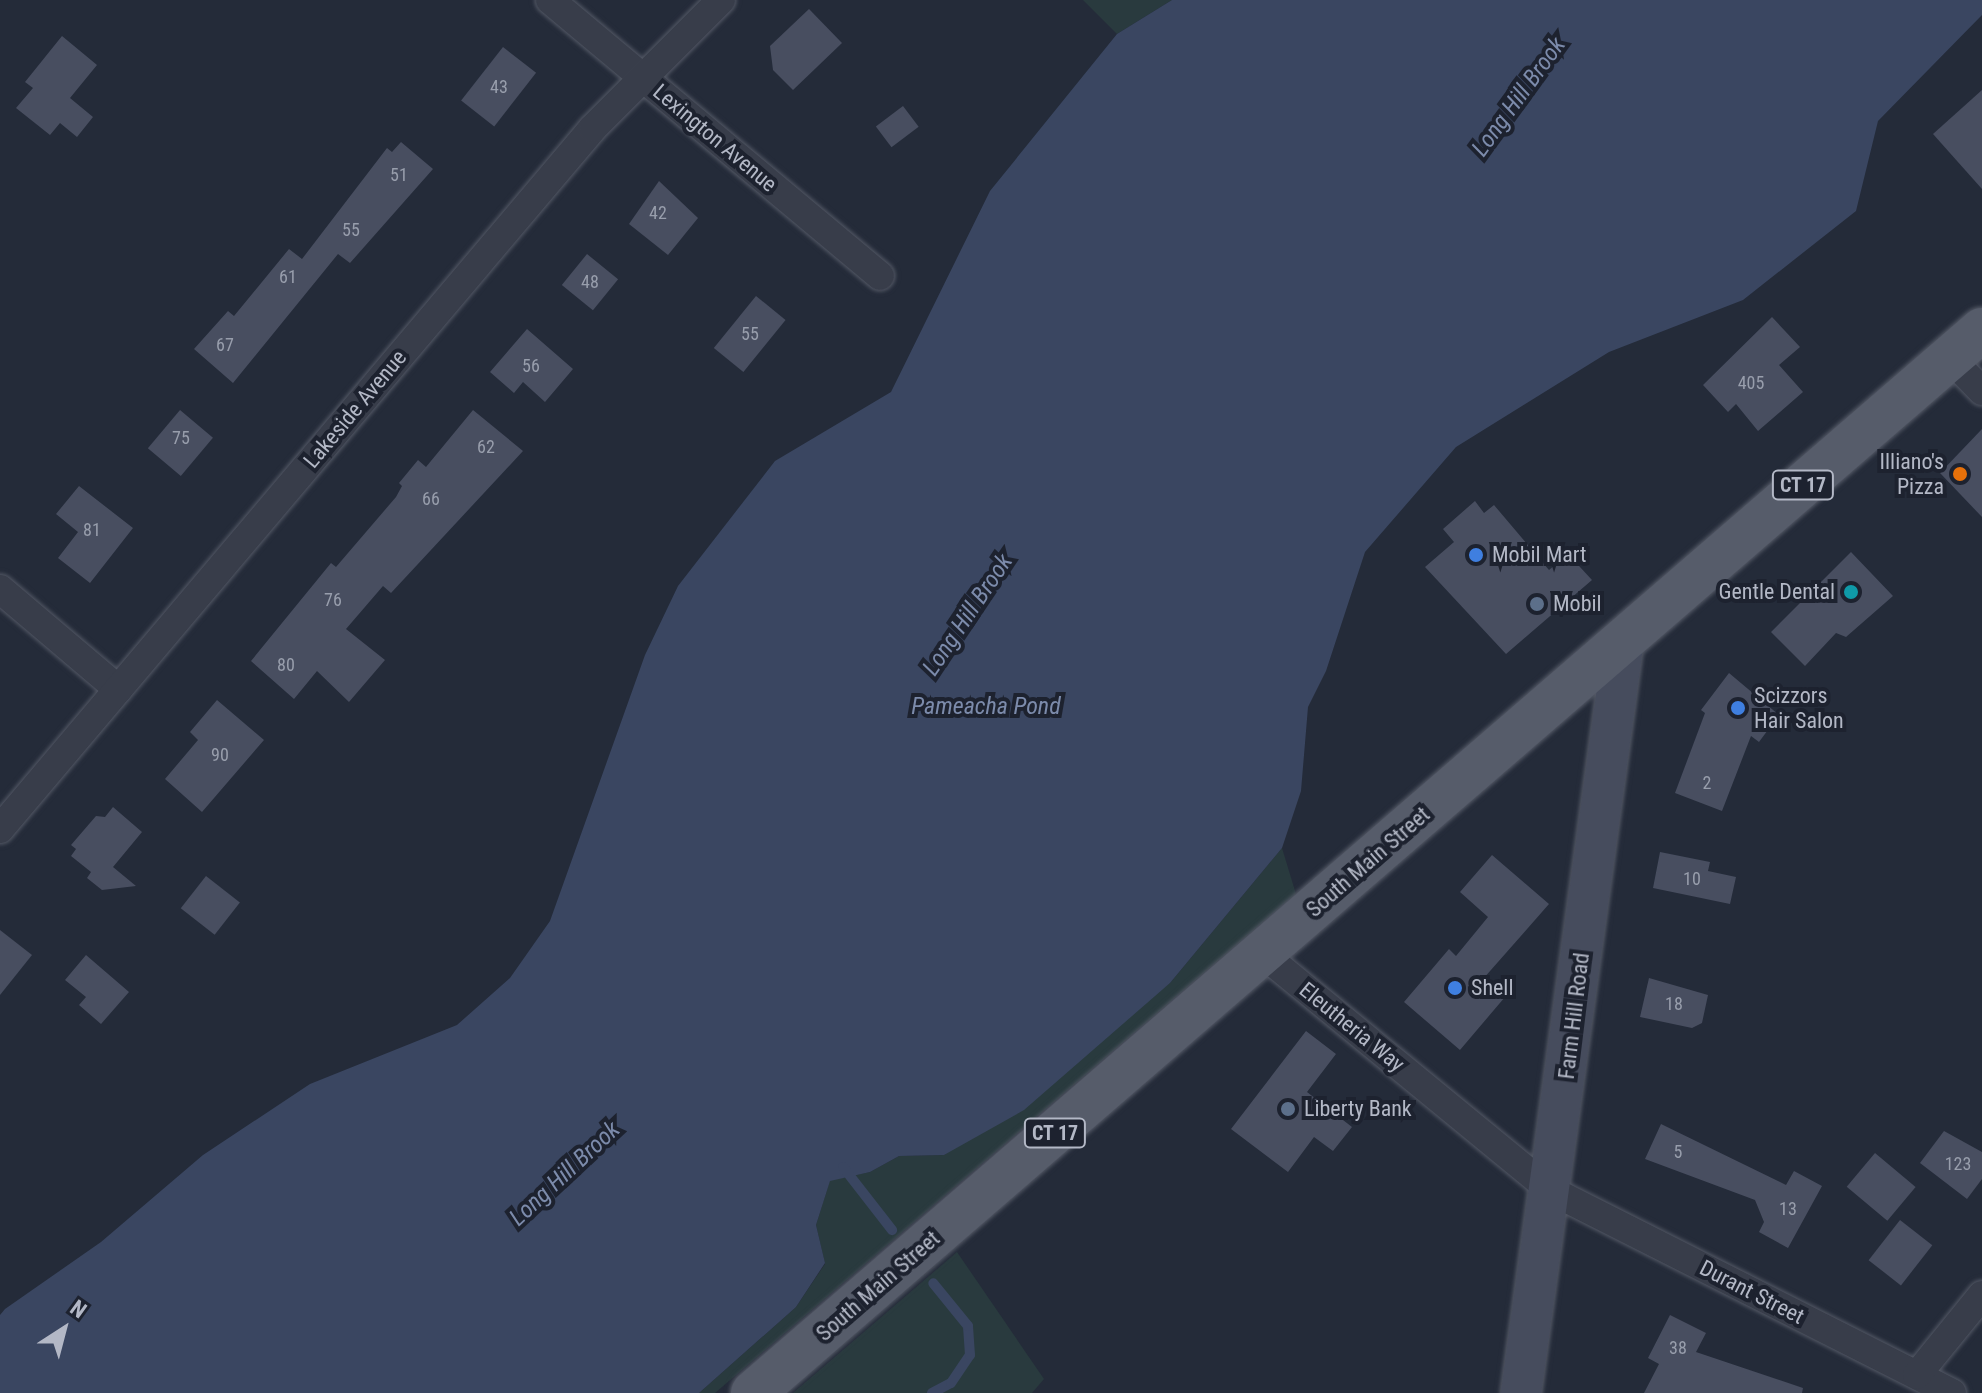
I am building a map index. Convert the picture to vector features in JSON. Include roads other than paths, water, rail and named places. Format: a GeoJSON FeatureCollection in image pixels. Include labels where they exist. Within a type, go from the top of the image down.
{"type":"FeatureCollection","features":[{"type":"Feature","properties":{"kind":"main road","name":"South Main Street"},"geometry":{"type":"LineString","coordinates":[[753,1393],[1966,344]]}},
{"type":"Feature","properties":{"kind":"main road","name":"Farm Hill Road"},"geometry":{"type":"LineString","coordinates":[[1521,1393],[1552,1191],[1624,638]]}},
{"type":"Feature","properties":{"kind":"street","name":"Lexington Avenue"},"geometry":{"type":"LineString","coordinates":[[550,0],[880,276]]}},
{"type":"Feature","properties":{"kind":"street","name":"Lakeside Avenue"},"geometry":{"type":"LineString","coordinates":[[0,829],[640,76],[721,0]]}},
{"type":"Feature","properties":{"kind":"street"},"geometry":{"type":"LineString","coordinates":[[1966,344],[1982,391]]}},
{"type":"Feature","properties":{"kind":"street"},"geometry":{"type":"LineString","coordinates":[[0,589],[118,689]]}},
{"type":"Feature","properties":{"kind":"street","name":"Eleutheria Way"},"geometry":{"type":"LineString","coordinates":[[1263,954],[1552,1191]]}},
{"type":"Feature","properties":{"kind":"street","name":"Durant Street"},"geometry":{"type":"LineString","coordinates":[[1552,1191],[1952,1393]]}},
{"type":"Feature","properties":{"kind":"street"},"geometry":{"type":"LineString","coordinates":[[1917,1375],[1982,1295]]}},
{"type":"Feature","properties":{"kind":"water","name":"Pameacha Pond"},"geometry":{"type":"Polygon","coordinates":[[[1172,0],[1982,0],[1982,15],[1878,121],[1856,211],[1743,300],[1609,352],[1456,447],[1365,552],[1326,671],[1308,707],[1301,791],[1282,848],[1170,983],[1024,1110],[944,1155],[899,1156],[870,1172],[830,1181],[816,1225],[825,1263],[796,1307],[699,1393],[0,1393],[0,1315],[5,1309],[101,1242],[203,1155],[310,1084],[457,1025],[510,978],[550,921],[645,655],[678,586],[775,461],[891,392],[990,191],[1117,34],[1172,0]]]}},
{"type":"Feature","properties":{"kind":"waterway"},"geometry":{"type":"LineString","coordinates":[[843,1167],[892,1230]]}},
{"type":"Feature","properties":{"kind":"waterway"},"geometry":{"type":"LineString","coordinates":[[932,1393],[951,1383],[970,1355],[968,1326],[933,1283]]}},
{"type":"Feature","properties":{"kind":"place","name":"Illiano's Pizza"},"geometry":{"type":"Point","coordinates":[1960,474]}},
{"type":"Feature","properties":{"kind":"place","name":"Mobil Mart"},"geometry":{"type":"Point","coordinates":[1476,555]}},
{"type":"Feature","properties":{"kind":"place","name":"Gentle Dental"},"geometry":{"type":"Point","coordinates":[1851,592]}},
{"type":"Feature","properties":{"kind":"place","name":"Mobil"},"geometry":{"type":"Point","coordinates":[1537,604]}},
{"type":"Feature","properties":{"kind":"place","name":"Scizzors Hair Salon"},"geometry":{"type":"Point","coordinates":[1738,708]}},
{"type":"Feature","properties":{"kind":"place","name":"Shell"},"geometry":{"type":"Point","coordinates":[1455,988]}},
{"type":"Feature","properties":{"kind":"place","name":"Liberty Bank"},"geometry":{"type":"Point","coordinates":[1288,1109]}},
{"type":"Feature","properties":{"kind":"water label","name":"Long Hill Brook"},"geometry":{"type":"Point","coordinates":[1519,97]}},
{"type":"Feature","properties":{"kind":"water label","name":"Long Hill Brook"},"geometry":{"type":"Point","coordinates":[968,615]}},
{"type":"Feature","properties":{"kind":"water label","name":"Long Hill Brook"},"geometry":{"type":"Point","coordinates":[565,1174]}}]}
